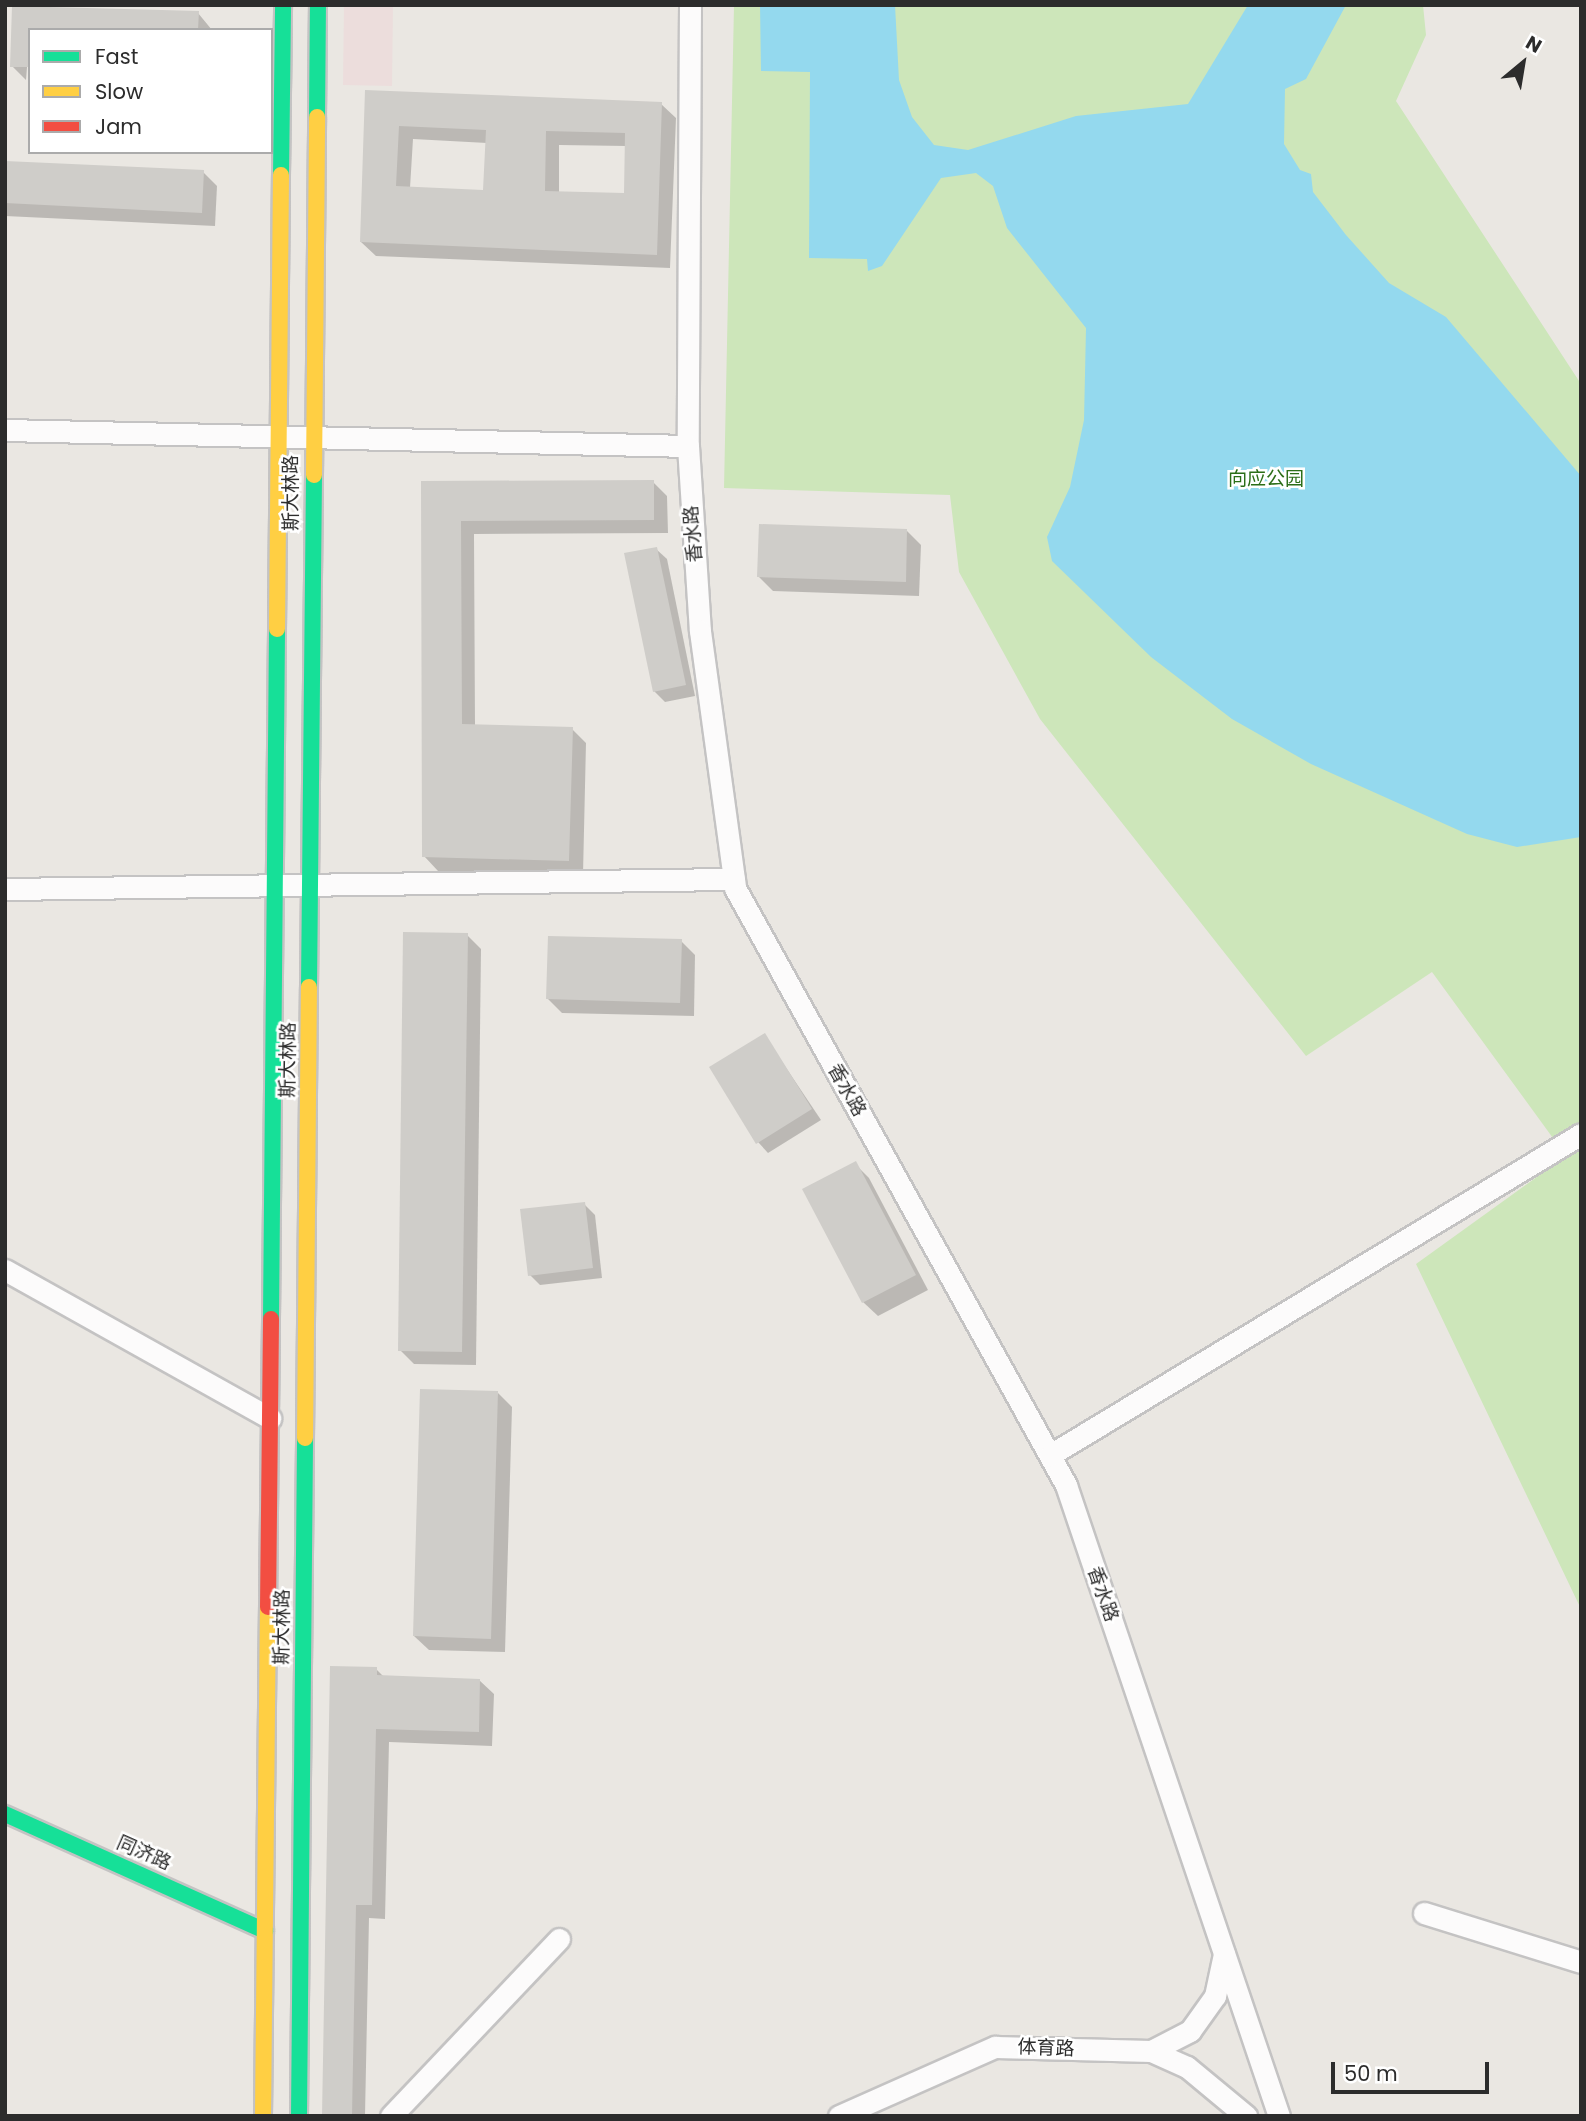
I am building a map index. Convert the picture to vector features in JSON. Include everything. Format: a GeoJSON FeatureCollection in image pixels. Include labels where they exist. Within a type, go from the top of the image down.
{"type":"FeatureCollection","features":[{"type":"Feature","properties":{"kind":"main road","name":"斯大林路"},"geometry":{"type":"LineString","coordinates":[[263,2116],[283,5]]}},
{"type":"Feature","properties":{"kind":"main road","name":"斯大林路"},"geometry":{"type":"LineString","coordinates":[[299,2116],[318,5]]}},
{"type":"Feature","properties":{"kind":"main road","name":"同济路"},"geometry":{"type":"LineString","coordinates":[[5,1814],[265,1930]]}},
{"type":"Feature","properties":{"kind":"street","name":"香水路"},"geometry":{"type":"LineString","coordinates":[[690,5],[688,446],[699,631],[734,879],[1066,1485],[1279,2116]]}},
{"type":"Feature","properties":{"kind":"street"},"geometry":{"type":"LineString","coordinates":[[5,430],[688,446]]}},
{"type":"Feature","properties":{"kind":"street"},"geometry":{"type":"LineString","coordinates":[[5,888],[734,879]]}},
{"type":"Feature","properties":{"kind":"street"},"geometry":{"type":"LineString","coordinates":[[1050,1455],[1581,1134]]}},
{"type":"Feature","properties":{"kind":"street"},"geometry":{"type":"LineString","coordinates":[[5,1270],[270,1418]]}},
{"type":"Feature","properties":{"kind":"street"},"geometry":{"type":"LineString","coordinates":[[1424,1913],[1581,1962]]}},
{"type":"Feature","properties":{"kind":"street"},"geometry":{"type":"LineString","coordinates":[[391,2116],[559,1939]]}},
{"type":"Feature","properties":{"kind":"street"},"geometry":{"type":"LineString","coordinates":[[1150,2051],[1189,2031],[1214,1996],[1224,1954]]}},
{"type":"Feature","properties":{"kind":"street","name":"体育路"},"geometry":{"type":"LineString","coordinates":[[839,2116],[995,2047],[1150,2051],[1187,2067],[1246,2116]]}},
{"type":"Feature","properties":{"kind":"shaded area"},"geometry":{"type":"Polygon","coordinates":[[[344,5],[393,5],[392,86],[343,85],[344,5]]]}},
{"type":"Feature","properties":{"kind":"green space","name":"向应公园"},"geometry":{"type":"Polygon","coordinates":[[[734,5],[1423,5],[1426,35],[1396,101],[1581,384],[1581,1609],[1416,1264],[1566,1156],[1432,972],[1306,1056],[1040,719],[959,572],[950,495],[724,488],[734,5]]]}},
{"type":"Feature","properties":{"kind":"water"},"geometry":{"type":"Polygon","coordinates":[[[760,5],[895,5],[899,80],[912,117],[934,145],[968,150],[1076,116],[1188,104],[1248,5],[1346,5],[1306,79],[1285,89],[1284,144],[1300,170],[1311,174],[1313,192],[1346,235],[1389,283],[1446,317],[1581,476],[1581,837],[1517,847],[1467,834],[1311,764],[1232,719],[1151,657],[1052,561],[1047,537],[1070,487],[1084,420],[1086,328],[1007,228],[993,186],[976,173],[941,178],[882,266],[868,271],[867,259],[809,258],[810,72],[761,71],[760,5]]]}},
{"type":"Feature","properties":{"kind":"building"},"geometry":{"type":"Polygon","coordinates":[[[12,6],[199,11],[198,28],[28,28],[28,67],[10,67],[12,6]]]}},
{"type":"Feature","properties":{"kind":"building"},"geometry":{"type":"Polygon","coordinates":[[[365,90],[662,102],[657,255],[360,242],[365,90]],[[399,126],[396,186],[483,190],[486,130],[399,126]],[[546,131],[545,191],[624,193],[625,133],[546,131]]]}},
{"type":"Feature","properties":{"kind":"building"},"geometry":{"type":"Polygon","coordinates":[[[5,161],[204,170],[202,213],[5,203],[5,161]]]}},
{"type":"Feature","properties":{"kind":"building"},"geometry":{"type":"Polygon","coordinates":[[[654,480],[654,520],[461,521],[462,724],[573,727],[569,861],[422,857],[421,481],[654,480]]]}},
{"type":"Feature","properties":{"kind":"building"},"geometry":{"type":"Polygon","coordinates":[[[759,524],[907,529],[906,582],[757,577],[759,524]]]}},
{"type":"Feature","properties":{"kind":"building"},"geometry":{"type":"Polygon","coordinates":[[[657,547],[686,685],[653,692],[624,553],[657,547]]]}},
{"type":"Feature","properties":{"kind":"building"},"geometry":{"type":"Polygon","coordinates":[[[403,932],[468,933],[462,1352],[398,1351],[403,932]]]}},
{"type":"Feature","properties":{"kind":"building"},"geometry":{"type":"Polygon","coordinates":[[[548,936],[682,939],[680,1003],[546,999],[548,936]]]}},
{"type":"Feature","properties":{"kind":"building"},"geometry":{"type":"Polygon","coordinates":[[[765,1033],[812,1109],[756,1144],[709,1067],[765,1033]]]}},
{"type":"Feature","properties":{"kind":"building"},"geometry":{"type":"Polygon","coordinates":[[[856,1161],[916,1275],[862,1303],[802,1189],[856,1161]]]}},
{"type":"Feature","properties":{"kind":"building"},"geometry":{"type":"Polygon","coordinates":[[[585,1202],[593,1268],[528,1276],[520,1209],[585,1202]]]}},
{"type":"Feature","properties":{"kind":"building"},"geometry":{"type":"Polygon","coordinates":[[[420,1389],[498,1391],[491,1639],[413,1636],[420,1389]]]}},
{"type":"Feature","properties":{"kind":"building"},"geometry":{"type":"Polygon","coordinates":[[[330,1666],[377,1667],[377,1675],[480,1679],[479,1732],[376,1729],[372,1905],[356,1905],[352,2116],[322,2116],[330,1666]]]}},
{"type":"Feature","properties":{"kind":"traffic: fast"},"geometry":{"type":"LineString","coordinates":[[281,175],[283,5]]}},
{"type":"Feature","properties":{"kind":"traffic: fast"},"geometry":{"type":"LineString","coordinates":[[317,117],[318,5]]}},
{"type":"Feature","properties":{"kind":"traffic: fast"},"geometry":{"type":"LineString","coordinates":[[309,987],[314,475]]}},
{"type":"Feature","properties":{"kind":"traffic: fast"},"geometry":{"type":"LineString","coordinates":[[271,1319],[277,629]]}},
{"type":"Feature","properties":{"kind":"traffic: fast"},"geometry":{"type":"LineString","coordinates":[[299,2116],[305,1438]]}},
{"type":"Feature","properties":{"kind":"traffic: fast"},"geometry":{"type":"LineString","coordinates":[[5,1814],[265,1931]]}},
{"type":"Feature","properties":{"kind":"traffic: slow"},"geometry":{"type":"LineString","coordinates":[[314,475],[317,117]]}},
{"type":"Feature","properties":{"kind":"traffic: slow"},"geometry":{"type":"LineString","coordinates":[[277,629],[281,175]]}},
{"type":"Feature","properties":{"kind":"traffic: slow"},"geometry":{"type":"LineString","coordinates":[[305,1438],[309,987]]}},
{"type":"Feature","properties":{"kind":"traffic: slow"},"geometry":{"type":"LineString","coordinates":[[263,2116],[268,1607]]}},
{"type":"Feature","properties":{"kind":"traffic: jam"},"geometry":{"type":"LineString","coordinates":[[268,1607],[271,1319]]}}]}
